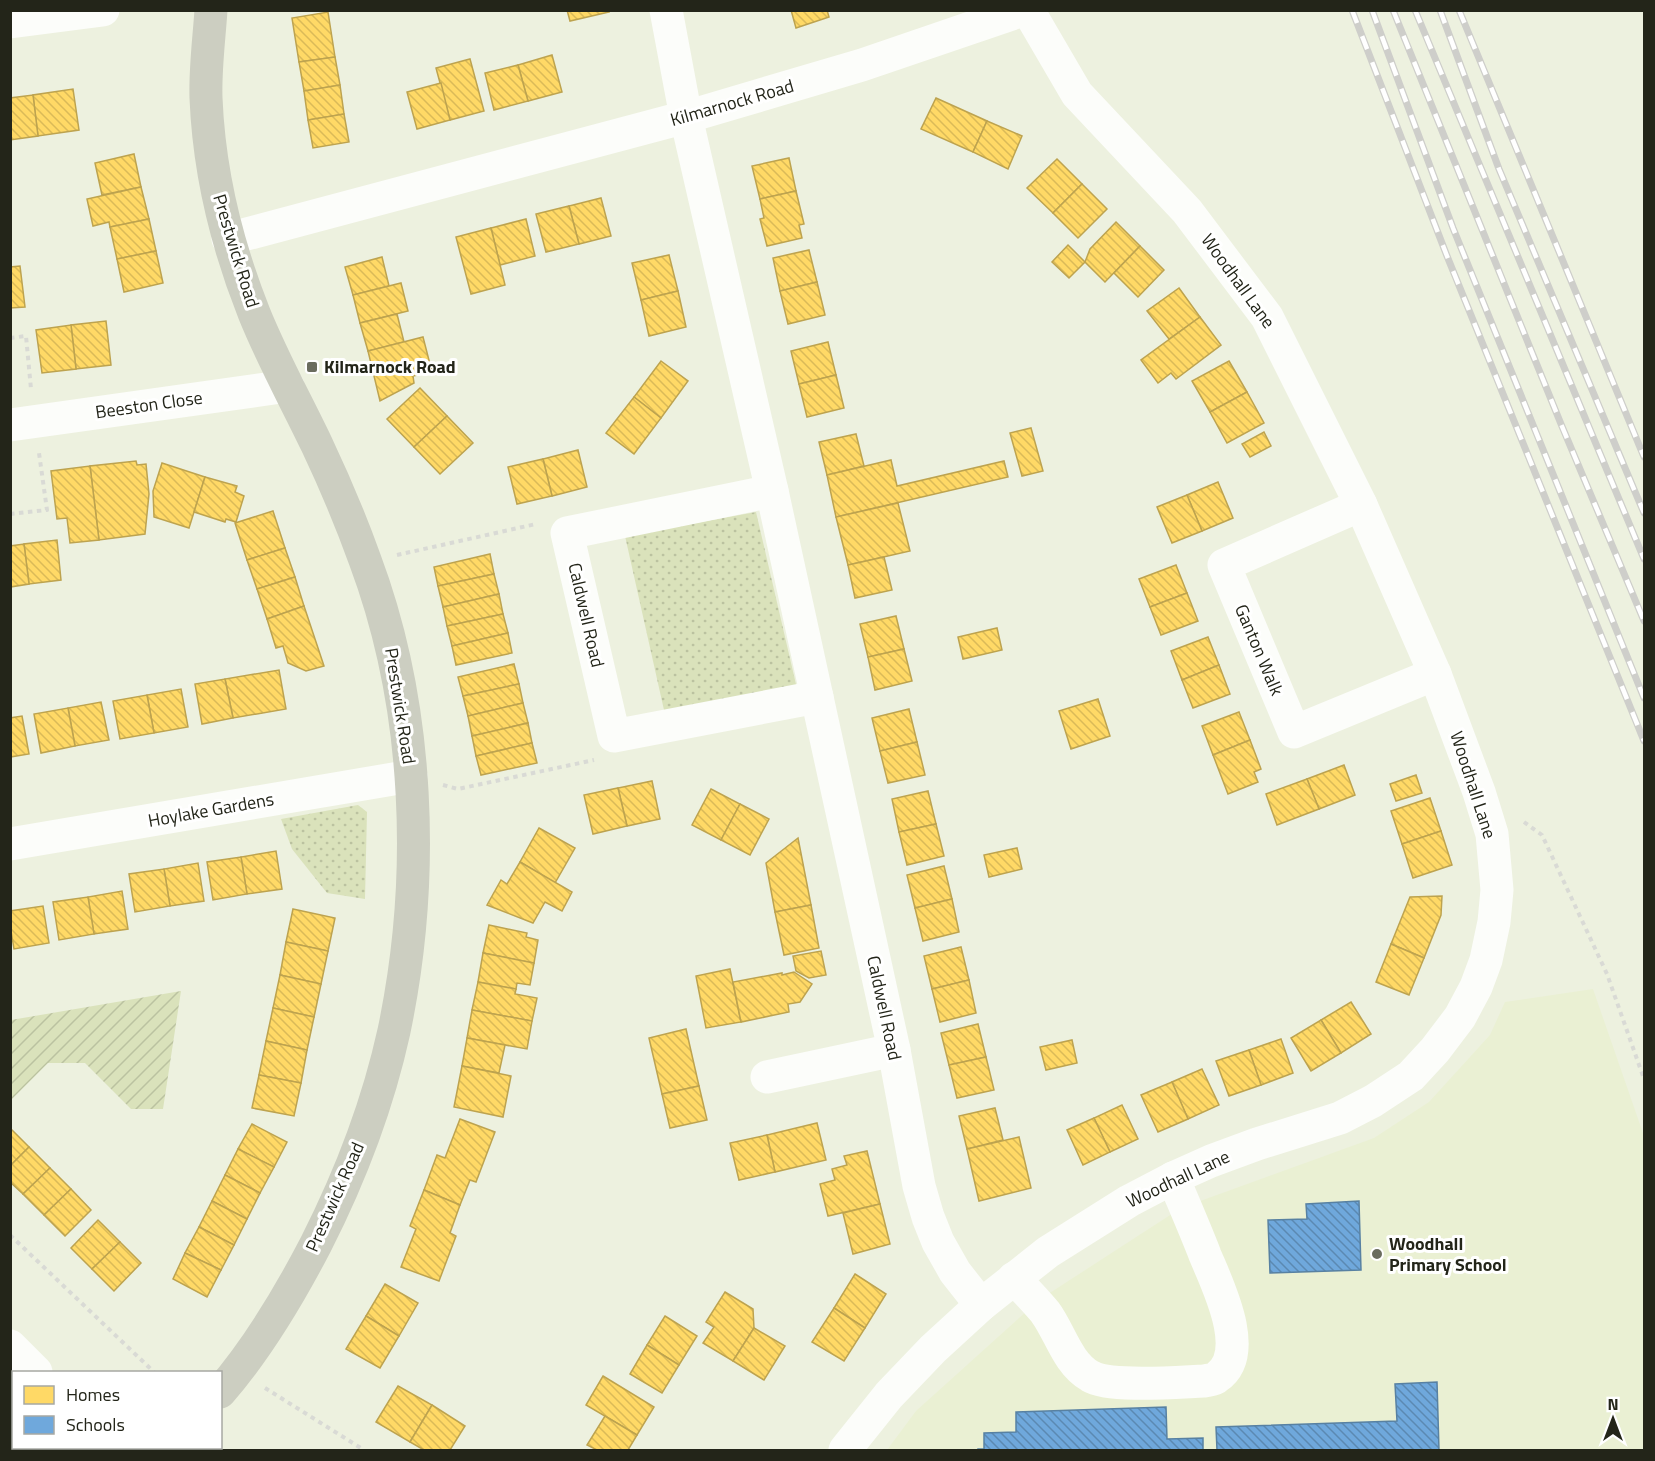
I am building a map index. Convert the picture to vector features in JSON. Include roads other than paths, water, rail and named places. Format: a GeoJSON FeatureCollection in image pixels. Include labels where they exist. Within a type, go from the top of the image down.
{"type":"FeatureCollection","features":[{"type":"Feature","properties":{"kind":"main road","name":"Prestwick Road"},"geometry":{"type":"LineString","coordinates":[[211,10],[206,98],[214,169],[228,239],[254,313],[342,497],[378,594],[392,650],[404,719],[411,776],[413,840],[412,903],[393,1031],[378,1088],[359,1144],[332,1211],[291,1292],[229,1381]]}},
{"type":"Feature","properties":{"kind":"street"},"geometry":{"type":"LineString","coordinates":[[10,22],[103,10]]}},
{"type":"Feature","properties":{"kind":"street","name":"Caldwell Road"},"geometry":{"type":"LineString","coordinates":[[666,10],[686,117],[772,491],[894,1050],[919,1186],[938,1242],[955,1272],[981,1305]]}},
{"type":"Feature","properties":{"kind":"street","name":"Kilmarnock Road"},"geometry":{"type":"LineString","coordinates":[[228,239],[686,117],[862,65],[1023,10]]}},
{"type":"Feature","properties":{"kind":"street","name":"Woodhall Lane"},"geometry":{"type":"LineString","coordinates":[[845,1450],[889,1395],[933,1349],[981,1305],[1048,1252],[1129,1201],[1173,1178],[1257,1144],[1340,1118],[1373,1101],[1411,1076],[1435,1050],[1460,1017],[1476,987],[1486,960],[1494,922],[1497,890],[1492,834],[1479,792],[1435,674],[1361,505],[1267,317],[1187,211],[1077,94],[1028,10]]}},
{"type":"Feature","properties":{"kind":"street","name":"Beeston Close"},"geometry":{"type":"LineString","coordinates":[[22,423],[288,386]]}},
{"type":"Feature","properties":{"kind":"street","name":"Caldwell Road"},"geometry":{"type":"LineString","coordinates":[[772,491],[567,533],[614,736],[817,698]]}},
{"type":"Feature","properties":{"kind":"street","name":"Ganton Walk"},"geometry":{"type":"LineString","coordinates":[[1361,505],[1224,565],[1294,732],[1435,674]]}},
{"type":"Feature","properties":{"kind":"street","name":"Hoylake Gardens"},"geometry":{"type":"LineString","coordinates":[[10,844],[411,776]]}},
{"type":"Feature","properties":{"kind":"street"},"geometry":{"type":"LineString","coordinates":[[767,1077],[894,1050]]}},
{"type":"Feature","properties":{"kind":"street"},"geometry":{"type":"LineString","coordinates":[[1014,1278],[1046,1313],[1078,1367],[1090,1377],[1105,1382],[1124,1383],[1204,1382],[1216,1378],[1224,1371],[1230,1360],[1232,1348],[1229,1318],[1173,1178]]}},
{"type":"Feature","properties":{"kind":"street"},"geometry":{"type":"LineString","coordinates":[[10,1346],[35,1371]]}},
{"type":"Feature","properties":{"kind":"railway"},"geometry":{"type":"LineString","coordinates":[[1352,10],[1447,256],[1644,741]]}},
{"type":"Feature","properties":{"kind":"railway"},"geometry":{"type":"LineString","coordinates":[[1372,10],[1453,228],[1644,698]]}},
{"type":"Feature","properties":{"kind":"railway"},"geometry":{"type":"LineString","coordinates":[[1393,10],[1561,424],[1644,621]]}},
{"type":"Feature","properties":{"kind":"railway"},"geometry":{"type":"LineString","coordinates":[[1415,10],[1644,559]]}},
{"type":"Feature","properties":{"kind":"railway"},"geometry":{"type":"LineString","coordinates":[[1440,10],[1499,169],[1644,513]]}},
{"type":"Feature","properties":{"kind":"railway"},"geometry":{"type":"LineString","coordinates":[[1459,10],[1644,457]]}},
{"type":"Feature","properties":{"kind":"place","name":"Kilmarnock Road"},"geometry":{"type":"Point","coordinates":[312,367]}},
{"type":"Feature","properties":{"kind":"place","name":"Woodhall Primary School"},"geometry":{"type":"Point","coordinates":[1377,1254]}}]}
